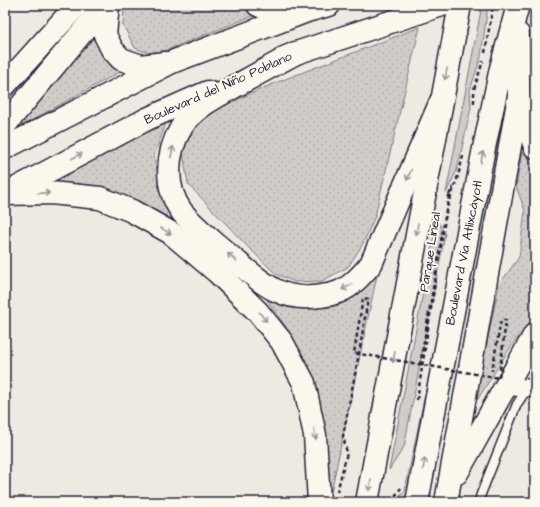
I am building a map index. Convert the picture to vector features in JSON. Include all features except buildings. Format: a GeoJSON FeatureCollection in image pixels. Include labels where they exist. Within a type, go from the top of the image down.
{"type":"FeatureCollection","features":[{"type":"Feature","properties":{"kind":"main road"},"geometry":{"type":"LineString","coordinates":[[5,85],[77,5]]}},
{"type":"Feature","properties":{"kind":"main road"},"geometry":{"type":"LineString","coordinates":[[5,125],[105,5]]}},
{"type":"Feature","properties":{"kind":"main road"},"geometry":{"type":"LineString","coordinates":[[108,5],[105,35],[112,49],[122,60],[141,66],[172,62]]}},
{"type":"Feature","properties":{"kind":"main road"},"geometry":{"type":"LineString","coordinates":[[258,5],[267,9],[307,11]]}},
{"type":"Feature","properties":{"kind":"main road"},"geometry":{"type":"LineString","coordinates":[[5,148],[172,62],[307,11],[329,5]]}},
{"type":"Feature","properties":{"kind":"main road","name":"Boulevard del Niño Poblano"},"geometry":{"type":"LineString","coordinates":[[5,194],[147,119],[296,53],[442,5]]}},
{"type":"Feature","properties":{"kind":"main road"},"geometry":{"type":"LineString","coordinates":[[367,502],[460,5]]}},
{"type":"Feature","properties":{"kind":"main road"},"geometry":{"type":"LineString","coordinates":[[447,496],[519,96],[518,7]]}},
{"type":"Feature","properties":{"kind":"main road","name":"Boulevard Vía Atlixcáyotl"},"geometry":{"type":"LineString","coordinates":[[417,502],[484,148],[501,68],[518,7]]}},
{"type":"Feature","properties":{"kind":"main road"},"geometry":{"type":"LineString","coordinates":[[296,53],[212,99],[196,111],[181,127],[172,148],[169,169],[172,191],[182,211],[197,227],[262,282],[283,294],[307,298],[332,295],[354,283],[371,264],[441,101]]}},
{"type":"Feature","properties":{"kind":"main road"},"geometry":{"type":"LineString","coordinates":[[519,96],[535,147]]}},
{"type":"Feature","properties":{"kind":"main road"},"geometry":{"type":"LineString","coordinates":[[5,194],[51,193],[100,198],[132,211],[171,233],[217,272],[258,312],[282,342],[304,383],[327,498]]}},
{"type":"Feature","properties":{"kind":"main road"},"geometry":{"type":"LineString","coordinates":[[447,496],[535,334]]}},
{"type":"Feature","properties":{"kind":"lane"},"geometry":{"type":"LineString","coordinates":[[479,502],[525,384]]}},
{"type":"Feature","properties":{"kind":"path"},"geometry":{"type":"LineString","coordinates":[[474,109],[474,89],[485,57],[493,5]]}},
{"type":"Feature","properties":{"kind":"path","name":"Parque Lineal"},"geometry":{"type":"LineString","coordinates":[[417,401],[446,211],[458,176],[463,154]]}},
{"type":"Feature","properties":{"kind":"path"},"geometry":{"type":"LineString","coordinates":[[420,365],[449,196],[458,176]]}},
{"type":"Feature","properties":{"kind":"path"},"geometry":{"type":"LineString","coordinates":[[327,498],[347,453],[343,436],[360,348],[368,299],[364,298],[354,353],[420,365],[499,378],[506,320],[501,320],[492,371]]}},
{"type":"Feature","properties":{"kind":"path"},"geometry":{"type":"LineString","coordinates":[[391,502],[401,489],[402,484]]}},
{"type":"Feature","properties":{"kind":"shaded area"},"geometry":{"type":"Polygon","coordinates":[[[124,5],[239,5],[247,10],[260,13],[164,51],[149,53],[135,48],[123,25],[124,5]]]}},
{"type":"Feature","properties":{"kind":"shaded area"},"geometry":{"type":"Polygon","coordinates":[[[482,5],[488,5],[481,57],[470,90],[471,108],[457,170],[446,193],[482,5]]]}},
{"type":"Feature","properties":{"kind":"shaded area"},"geometry":{"type":"Polygon","coordinates":[[[96,23],[125,69],[7,134],[96,23]]]}},
{"type":"Feature","properties":{"kind":"shaded area"},"geometry":{"type":"Polygon","coordinates":[[[420,27],[375,216],[364,242],[348,267],[322,281],[295,282],[276,274],[188,184],[183,153],[191,132],[209,112],[275,83],[420,27]]]}},
{"type":"Feature","properties":{"kind":"shaded area"},"geometry":{"type":"Polygon","coordinates":[[[167,120],[154,156],[161,187],[279,300],[354,292],[377,275],[329,502],[326,502],[328,462],[321,428],[302,356],[284,324],[267,300],[240,274],[197,237],[159,212],[116,192],[88,189],[33,188],[167,120]]]}},
{"type":"Feature","properties":{"kind":"shaded area"},"geometry":{"type":"Polygon","coordinates":[[[523,147],[535,170],[535,316],[510,348],[474,405],[499,285],[519,257],[525,211],[516,186],[523,147]]]}},
{"type":"Feature","properties":{"kind":"shaded area"},"geometry":{"type":"Polygon","coordinates":[[[437,220],[445,234],[404,447],[389,470],[437,220]]]}},
{"type":"Feature","properties":{"kind":"shaded area"},"geometry":{"type":"Polygon","coordinates":[[[429,375],[410,502],[396,502],[405,490],[429,375]]]}}]}
